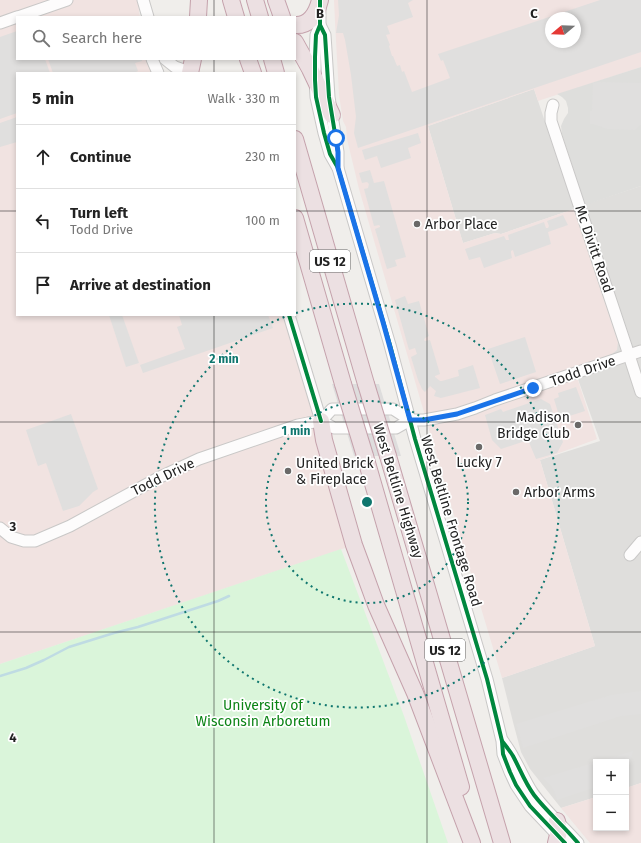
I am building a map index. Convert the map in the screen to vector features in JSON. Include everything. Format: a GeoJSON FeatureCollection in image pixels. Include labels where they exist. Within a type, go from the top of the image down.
{"type":"FeatureCollection","features":[{"type":"Feature","properties":{"kind":"highway"},"geometry":{"type":"LineString","coordinates":[[198,16],[199,0]]}},
{"type":"Feature","properties":{"kind":"highway"},"geometry":{"type":"LineString","coordinates":[[231,0],[236,16]]}},
{"type":"Feature","properties":{"kind":"highway"},"geometry":{"type":"LineString","coordinates":[[255,0],[260,16]]}},
{"type":"Feature","properties":{"kind":"highway"},"geometry":{"type":"LineString","coordinates":[[276,0],[282,16]]}},
{"type":"Feature","properties":{"kind":"highway"},"geometry":{"type":"LineString","coordinates":[[296,24],[299,25],[309,21],[313,17],[317,12],[320,0]]}},
{"type":"Feature","properties":{"kind":"highway"},"geometry":{"type":"LineString","coordinates":[[296,44],[332,115]]}},
{"type":"Feature","properties":{"kind":"highway"},"geometry":{"type":"LineString","coordinates":[[191,72],[193,60]]}},
{"type":"Feature","properties":{"kind":"highway"},"geometry":{"type":"LineString","coordinates":[[248,60],[253,72]]}},
{"type":"Feature","properties":{"kind":"highway"},"geometry":{"type":"LineString","coordinates":[[272,60],[276,72]]}},
{"type":"Feature","properties":{"kind":"highway","name":"West Beltline Highway"},"geometry":{"type":"LineString","coordinates":[[296,142],[502,843]]}},
{"type":"Feature","properties":{"kind":"highway","name":"West Beltline Highway"},"geometry":{"type":"LineString","coordinates":[[296,221],[478,843]]}},
{"type":"Feature","properties":{"kind":"highway"},"geometry":{"type":"LineString","coordinates":[[321,421],[324,440],[350,530],[364,572],[376,605],[420,706],[472,843]]}},
{"type":"Feature","properties":{"kind":"street"},"geometry":{"type":"LineString","coordinates":[[20,16],[67,0]]}},
{"type":"Feature","properties":{"kind":"street"},"geometry":{"type":"LineString","coordinates":[[138,0],[140,16]]}},
{"type":"Feature","properties":{"kind":"street"},"geometry":{"type":"LineString","coordinates":[[143,0],[148,16]]}},
{"type":"Feature","properties":{"kind":"street","name":"West Beltline Frontage Road"},"geometry":{"type":"LineString","coordinates":[[320,0],[320,24],[316,35],[316,97],[330,154],[338,168],[388,339],[419,453],[485,674],[502,741],[503,754],[516,785],[530,806],[559,836]]}},
{"type":"Feature","properties":{"kind":"street"},"geometry":{"type":"LineString","coordinates":[[0,23],[16,17]]}},
{"type":"Feature","properties":{"kind":"street","name":"West Beltline Frontage Road"},"geometry":{"type":"LineString","coordinates":[[320,24],[324,35],[327,78],[338,152],[338,168]]}},
{"type":"Feature","properties":{"kind":"street"},"geometry":{"type":"LineString","coordinates":[[152,60],[158,72]]}},
{"type":"Feature","properties":{"kind":"street"},"geometry":{"type":"LineString","coordinates":[[166,60],[175,67],[188,72]]}},
{"type":"Feature","properties":{"kind":"street","name":"Mc Divitt Road"},"geometry":{"type":"LineString","coordinates":[[553,106],[551,121],[641,392]]}},
{"type":"Feature","properties":{"kind":"street"},"geometry":{"type":"LineString","coordinates":[[288,316],[321,421]]}},
{"type":"Feature","properties":{"kind":"street","name":"Todd Drive"},"geometry":{"type":"LineString","coordinates":[[321,421],[334,428],[396,428],[410,420],[424,420],[457,414],[641,351]]}},
{"type":"Feature","properties":{"kind":"street","name":"Todd Drive"},"geometry":{"type":"LineString","coordinates":[[0,528],[11,537],[24,541],[35,541],[70,526],[160,477],[199,460],[298,425],[321,421],[332,409],[393,409],[410,420]]}},
{"type":"Feature","properties":{"kind":"street"},"geometry":{"type":"LineString","coordinates":[[630,555],[641,542]]}},
{"type":"Feature","properties":{"kind":"street","name":"West Beltline Frontage Road"},"geometry":{"type":"LineString","coordinates":[[502,741],[513,755],[520,772],[533,793],[545,808],[559,836]]}},
{"type":"Feature","properties":{"kind":"street","name":"West Beltline Frontage Road"},"geometry":{"type":"LineString","coordinates":[[559,836],[568,831],[578,843]]}},
{"type":"Feature","properties":{"kind":"shaded area"},"geometry":{"type":"Polygon","coordinates":[[[0,0],[138,0],[140,16],[16,16],[16,60],[152,60],[158,72],[16,72],[16,316],[289,316],[354,545],[0,664],[0,0]]]}},
{"type":"Feature","properties":{"kind":"shaded area"},"geometry":{"type":"Polygon","coordinates":[[[334,0],[641,0],[641,67],[538,101],[534,89],[428,126],[463,243],[495,233],[501,234],[574,209],[618,342],[617,350],[612,354],[574,368],[597,439],[540,460],[595,646],[502,678],[359,189],[347,139],[346,127],[343,121],[339,95],[334,0]]]}},
{"type":"Feature","properties":{"kind":"shaded area"},"geometry":{"type":"Polygon","coordinates":[[[338,0],[413,0],[408,3],[413,17],[387,26],[390,34],[386,35],[392,56],[397,66],[400,65],[402,72],[404,71],[412,92],[450,78],[443,60],[441,61],[438,54],[545,18],[545,48],[581,48],[581,12],[564,12],[600,0],[641,0],[641,52],[358,148],[354,133],[356,117],[345,40],[343,33],[336,33],[339,15],[338,0]]]}},
{"type":"Feature","properties":{"kind":"shaded area"},"geometry":{"type":"Polygon","coordinates":[[[16,31],[16,60],[45,60],[50,72],[16,72],[16,113],[0,119],[0,37],[16,31]]]}},
{"type":"Feature","properties":{"kind":"shaded area"},"geometry":{"type":"Polygon","coordinates":[[[48,60],[142,60],[135,63],[138,71],[136,72],[53,72],[48,60]]]}},
{"type":"Feature","properties":{"kind":"shaded area"},"geometry":{"type":"Polygon","coordinates":[[[641,67],[641,186],[585,205],[562,134],[561,126],[568,113],[568,108],[566,101],[557,94],[641,67]]]}},
{"type":"Feature","properties":{"kind":"shaded area"},"geometry":{"type":"Polygon","coordinates":[[[593,83],[641,83],[641,125],[635,130],[607,129],[590,124],[593,83]]]}},
{"type":"Feature","properties":{"kind":"shaded area"},"geometry":{"type":"Polygon","coordinates":[[[534,89],[574,208],[641,186],[641,783],[629,787],[629,759],[593,759],[593,798],[561,808],[530,769],[521,752],[502,678],[595,646],[540,460],[600,441],[574,368],[612,354],[618,342],[574,209],[501,234],[495,233],[463,243],[428,126],[534,89]]]}},
{"type":"Feature","properties":{"kind":"shaded area"},"geometry":{"type":"Polygon","coordinates":[[[16,117],[16,142],[0,147],[0,123],[16,117]]]}},
{"type":"Feature","properties":{"kind":"shaded area"},"geometry":{"type":"Polygon","coordinates":[[[418,133],[421,143],[408,148],[411,158],[381,168],[377,156],[365,160],[362,150],[418,133]]]}},
{"type":"Feature","properties":{"kind":"shaded area"},"geometry":{"type":"Polygon","coordinates":[[[370,170],[374,183],[384,181],[406,257],[395,260],[397,266],[387,269],[375,229],[380,226],[374,226],[364,189],[368,188],[369,184],[367,182],[362,183],[359,173],[370,170]]]}},
{"type":"Feature","properties":{"kind":"shaded area"},"geometry":{"type":"Polygon","coordinates":[[[563,215],[568,225],[548,232],[551,244],[515,257],[513,250],[511,251],[512,258],[484,268],[480,257],[469,260],[465,249],[504,236],[506,240],[509,240],[508,235],[544,222],[546,228],[548,228],[549,226],[547,221],[563,215]]]}},
{"type":"Feature","properties":{"kind":"shaded area"},"geometry":{"type":"Polygon","coordinates":[[[405,296],[408,304],[419,301],[429,336],[424,340],[430,340],[440,374],[435,377],[442,381],[459,376],[458,370],[473,365],[480,388],[441,398],[434,396],[436,391],[430,386],[425,392],[422,389],[411,357],[417,354],[415,348],[409,350],[395,300],[405,296]]]}},
{"type":"Feature","properties":{"kind":"shaded area"},"geometry":{"type":"Polygon","coordinates":[[[109,316],[122,316],[139,363],[126,367],[109,316]]]}},
{"type":"Feature","properties":{"kind":"shaded area"},"geometry":{"type":"Polygon","coordinates":[[[179,316],[268,316],[273,328],[143,373],[140,365],[185,349],[177,327],[182,325],[179,316]]]}},
{"type":"Feature","properties":{"kind":"shaded area"},"geometry":{"type":"Polygon","coordinates":[[[525,337],[536,372],[500,384],[488,349],[525,337]]]}},
{"type":"Feature","properties":{"kind":"shaded area"},"geometry":{"type":"Polygon","coordinates":[[[576,387],[585,411],[560,419],[554,399],[559,397],[558,393],[576,387]]]}},
{"type":"Feature","properties":{"kind":"shaded area"},"geometry":{"type":"Polygon","coordinates":[[[541,399],[550,404],[563,442],[557,453],[536,459],[528,440],[501,449],[492,440],[485,415],[501,409],[503,412],[541,399]]]}},
{"type":"Feature","properties":{"kind":"shaded area"},"geometry":{"type":"Polygon","coordinates":[[[71,414],[98,489],[79,506],[63,511],[46,463],[38,466],[26,430],[71,414]]]}},
{"type":"Feature","properties":{"kind":"shaded area"},"geometry":{"type":"Polygon","coordinates":[[[641,691],[641,714],[621,716],[523,748],[516,724],[611,695],[641,691]]]}},
{"type":"Feature","properties":{"kind":"shaded area"},"geometry":{"type":"Polygon","coordinates":[[[633,751],[629,763],[629,759],[607,759],[633,751]]]}},
{"type":"Feature","properties":{"kind":"shaded area"},"geometry":{"type":"Polygon","coordinates":[[[593,763],[593,788],[557,800],[553,789],[543,778],[593,763]]]}},
{"type":"Feature","properties":{"kind":"shaded area"},"geometry":{"type":"Polygon","coordinates":[[[641,783],[641,843],[590,843],[561,808],[593,798],[593,831],[629,831],[629,787],[641,783]]]}},
{"type":"Feature","properties":{"kind":"green space","name":"University of Wisconsin Arboretum"},"geometry":{"type":"Polygon","coordinates":[[[341,549],[404,716],[448,843],[0,843],[0,664],[341,549]]]}},
{"type":"Feature","properties":{"kind":"pier"},"geometry":{"type":"Polygon","coordinates":[[[332,384],[379,384],[401,456],[354,456],[332,384]]]}},
{"type":"Feature","properties":{"kind":"waterway"},"geometry":{"type":"LineString","coordinates":[[0,676],[26,668],[69,647],[138,627],[229,596]]}},
{"type":"Feature","properties":{"kind":"cycle path"},"geometry":{"type":"LineString","coordinates":[[320,0],[320,25],[316,35],[315,80],[316,97],[324,133],[330,154],[338,168],[390,345],[415,439],[487,679],[502,741],[503,754],[516,785],[530,806],[565,843]]}},
{"type":"Feature","properties":{"kind":"cycle path"},"geometry":{"type":"LineString","coordinates":[[320,25],[325,35],[329,97],[338,152],[338,167]]}},
{"type":"Feature","properties":{"kind":"cycle path"},"geometry":{"type":"LineString","coordinates":[[289,316],[321,421]]}},
{"type":"Feature","properties":{"kind":"cycle path"},"geometry":{"type":"LineString","coordinates":[[502,741],[513,756],[525,781],[534,795],[578,843]]}},
{"type":"Feature","properties":{"kind":"place","name":"Arbor Place"},"geometry":{"type":"Point","coordinates":[417,224]}},
{"type":"Feature","properties":{"kind":"place","name":"Madison Bridge Club"},"geometry":{"type":"Point","coordinates":[578,425]}},
{"type":"Feature","properties":{"kind":"place","name":"Lucky 7"},"geometry":{"type":"Point","coordinates":[479,447]}},
{"type":"Feature","properties":{"kind":"place","name":"United Brick & Fireplace"},"geometry":{"type":"Point","coordinates":[288,471]}},
{"type":"Feature","properties":{"kind":"place","name":"Arbor Arms"},"geometry":{"type":"Point","coordinates":[516,492]}},
{"type":"Feature","properties":{"kind":"route"},"geometry":{"type":"LineString","coordinates":[[336,138],[338,168],[410,420],[424,420],[457,414],[533,388]]}}]}
